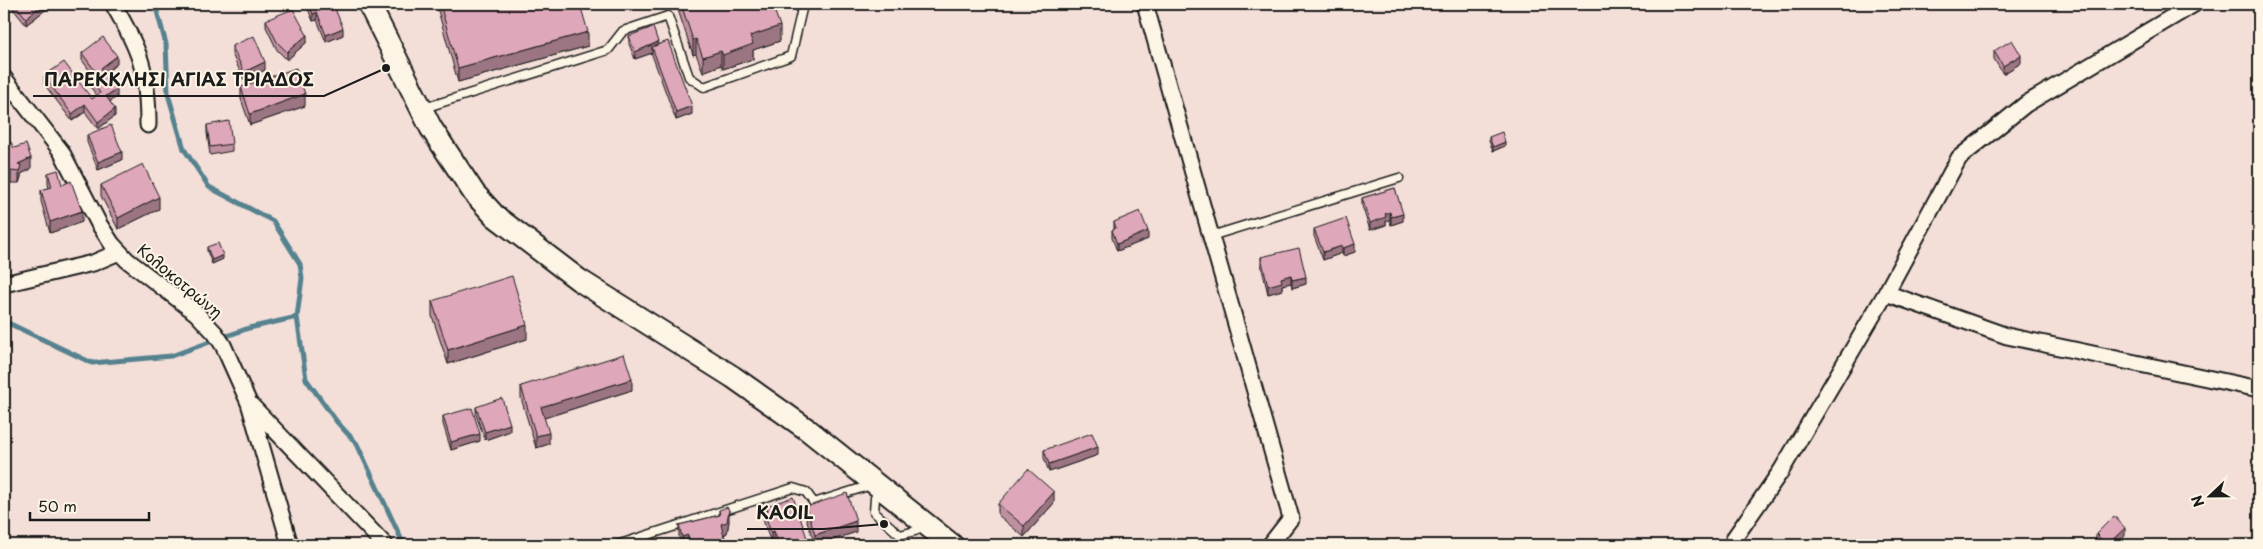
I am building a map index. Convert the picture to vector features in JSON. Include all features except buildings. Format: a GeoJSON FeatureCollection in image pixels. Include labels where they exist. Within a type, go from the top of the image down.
{"type":"FeatureCollection","features":[{"type":"Feature","properties":{"kind":"street"},"geometry":{"type":"LineString","coordinates":[[113,4],[131,34],[143,67],[148,90],[148,125]]}},
{"type":"Feature","properties":{"kind":"street"},"geometry":{"type":"LineString","coordinates":[[369,4],[421,109],[450,159],[474,193],[495,216],[579,280],[734,377],[808,430],[875,491],[952,545]]}},
{"type":"Feature","properties":{"kind":"street"},"geometry":{"type":"LineString","coordinates":[[1146,4],[1291,518],[1270,545]]}},
{"type":"Feature","properties":{"kind":"street"},"geometry":{"type":"LineString","coordinates":[[1732,545],[1735,537],[1781,470],[1886,293],[1959,158],[2026,104],[2194,4]]}},
{"type":"Feature","properties":{"kind":"street","name":"Κολοκοτρώνη"},"geometry":{"type":"LineString","coordinates":[[4,78],[61,151],[99,224],[119,252],[180,300],[219,339],[249,402],[385,545]]}},
{"type":"Feature","properties":{"kind":"street"},"geometry":{"type":"LineString","coordinates":[[4,284],[93,262],[119,252]]}},
{"type":"Feature","properties":{"kind":"street"},"geometry":{"type":"LineString","coordinates":[[1886,293],[2007,336],[2259,389]]}},
{"type":"Feature","properties":{"kind":"street"},"geometry":{"type":"LineString","coordinates":[[249,402],[290,545]]}},
{"type":"Feature","properties":{"kind":"lane"},"geometry":{"type":"LineString","coordinates":[[421,109],[608,50],[622,31],[668,16],[689,77],[704,88],[791,56],[802,9]]}},
{"type":"Feature","properties":{"kind":"lane"},"geometry":{"type":"LineString","coordinates":[[1211,236],[1399,178]]}},
{"type":"Feature","properties":{"kind":"lane"},"geometry":{"type":"LineString","coordinates":[[617,545],[793,488],[806,492],[814,503],[875,491],[874,512],[900,535],[915,531]]}},
{"type":"Feature","properties":{"kind":"waterway"},"geometry":{"type":"LineString","coordinates":[[155,4],[166,44],[168,94],[184,149],[209,187],[273,221],[300,264],[302,278],[297,317],[306,379],[337,422],[357,444],[404,545]]}},
{"type":"Feature","properties":{"kind":"waterway"},"geometry":{"type":"LineString","coordinates":[[4,321],[92,363],[171,356],[249,328],[297,317]]}},
{"type":"Feature","properties":{"kind":"place","name":"ΠΑΡΕΚΚΛΗΣΙ ΑΓΙΑΣ ΤΡΙΑΔΟΣ"},"geometry":{"type":"Point","coordinates":[386,68]}},
{"type":"Feature","properties":{"kind":"place","name":"KAOIL"},"geometry":{"type":"Point","coordinates":[884,524]}}]}
